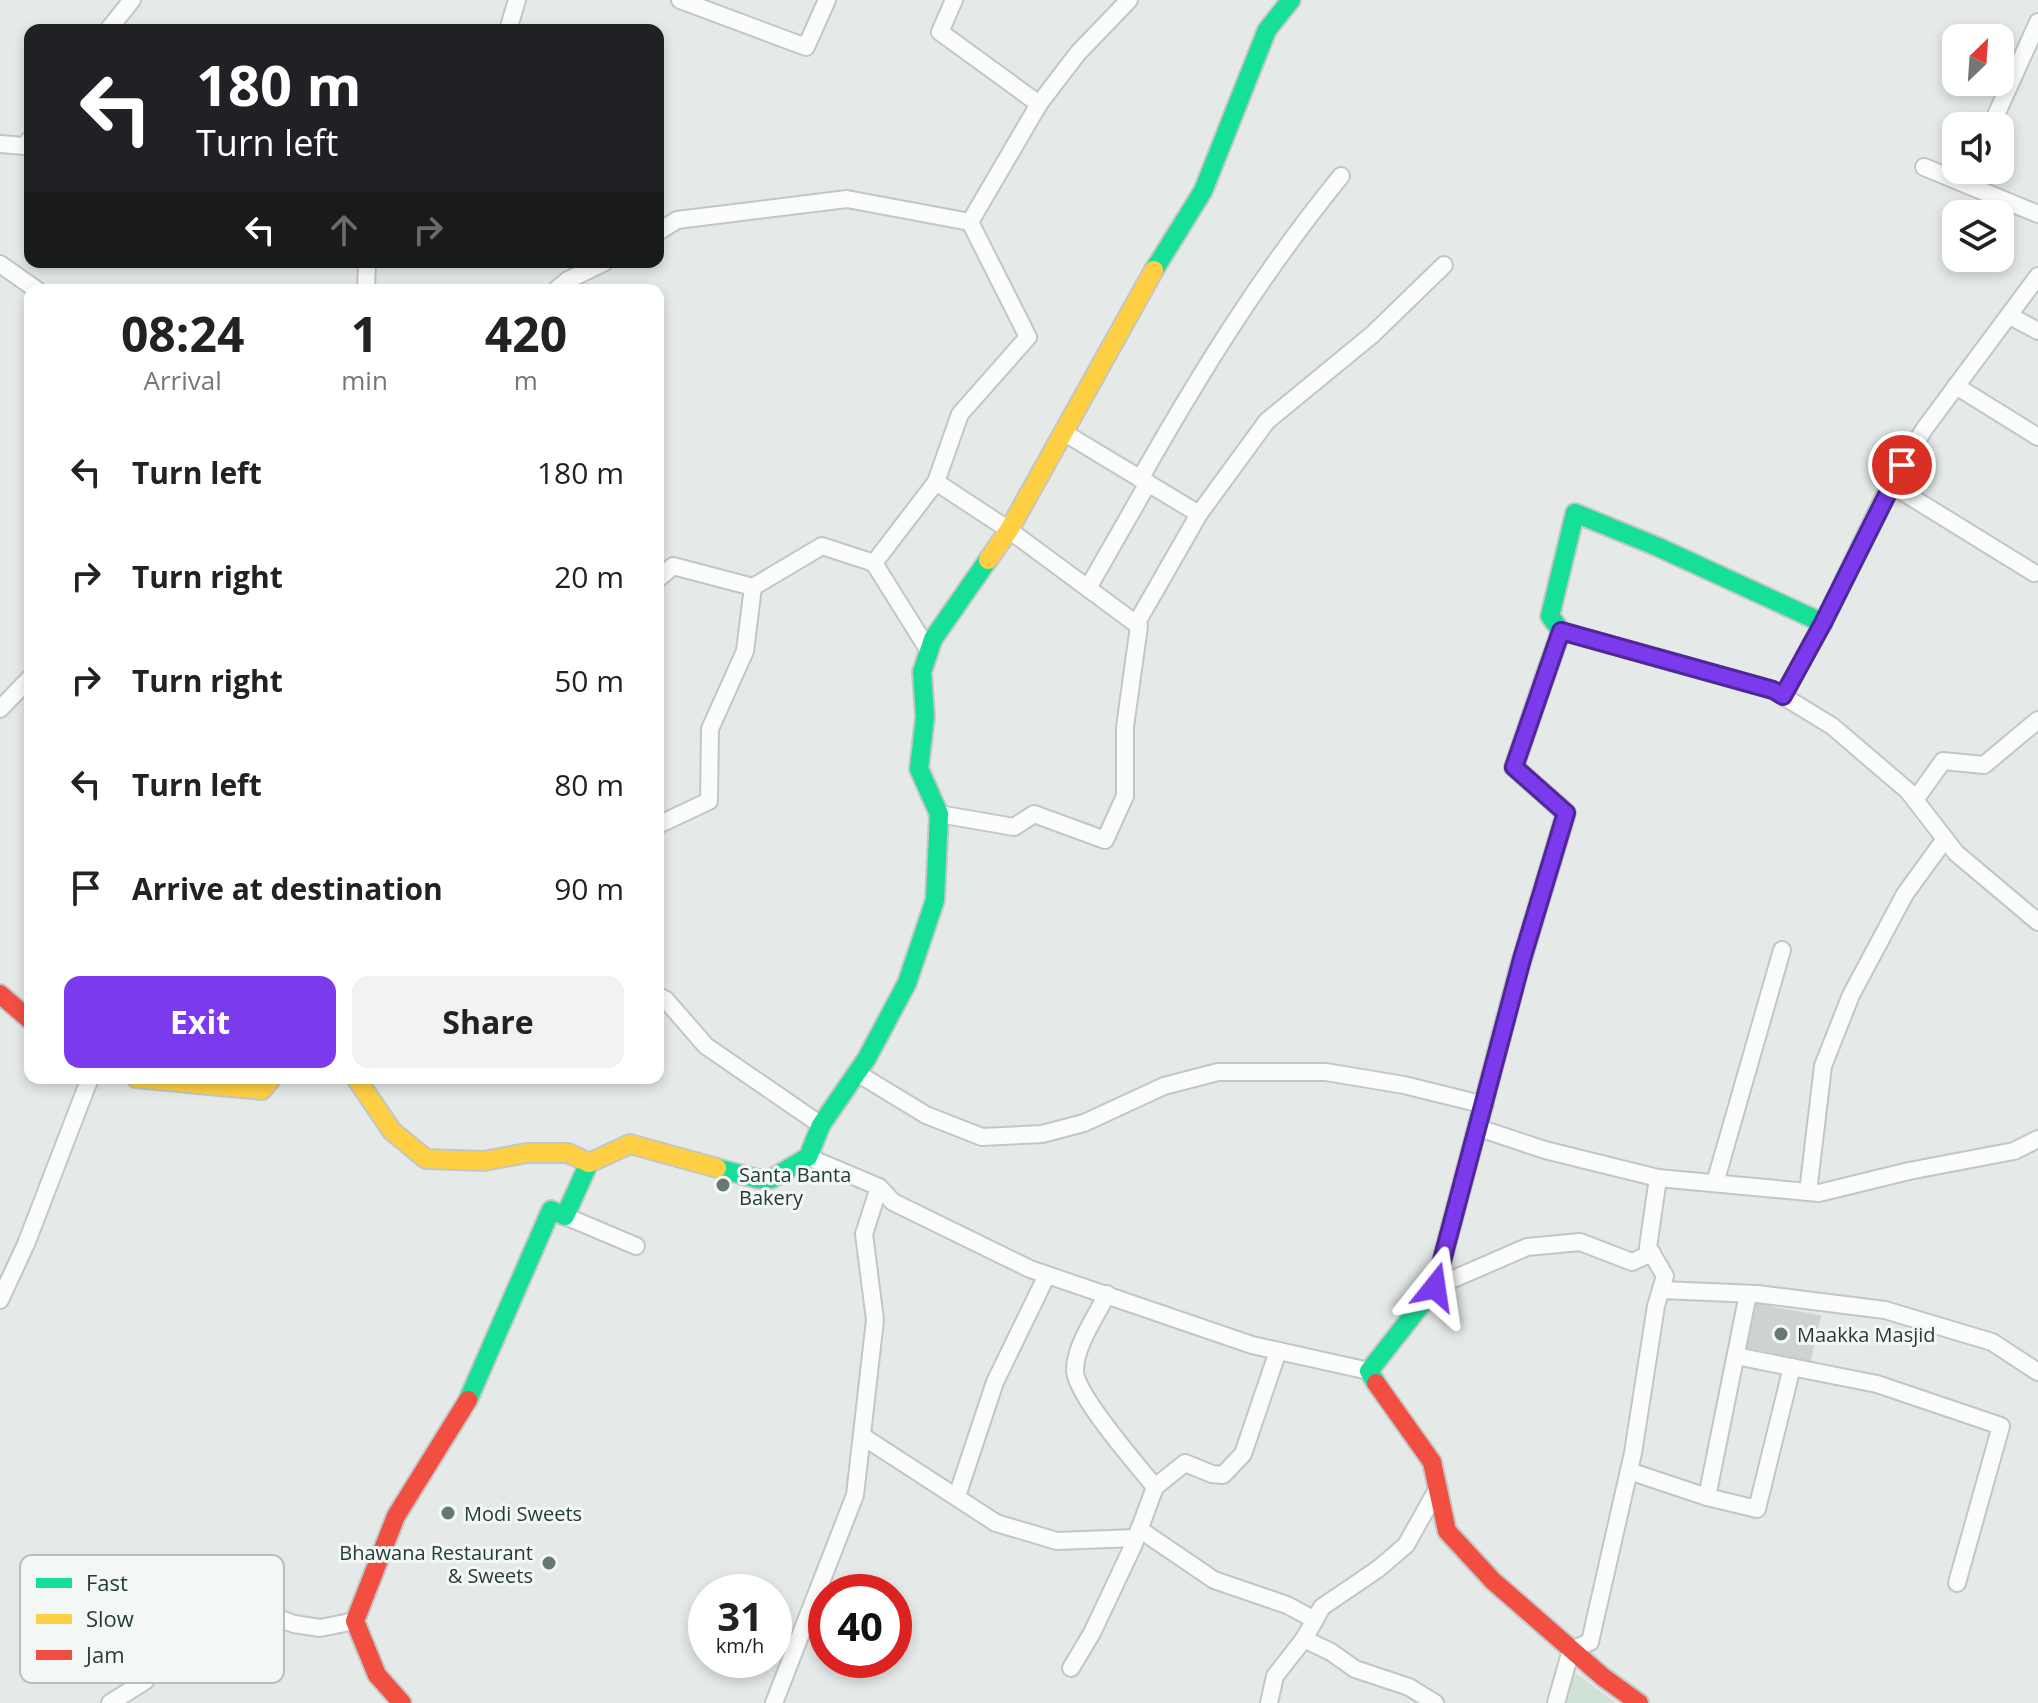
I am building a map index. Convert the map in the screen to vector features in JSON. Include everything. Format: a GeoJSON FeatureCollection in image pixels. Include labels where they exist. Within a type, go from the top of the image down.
{"type":"FeatureCollection","features":[{"type":"Feature","properties":{"kind":"street"},"geometry":{"type":"LineString","coordinates":[[113,24],[132,0]]}},
{"type":"Feature","properties":{"kind":"street"},"geometry":{"type":"LineString","coordinates":[[510,24],[517,0]]}},
{"type":"Feature","properties":{"kind":"street"},"geometry":{"type":"LineString","coordinates":[[680,0],[806,47],[827,0]]}},
{"type":"Feature","properties":{"kind":"street"},"geometry":{"type":"LineString","coordinates":[[954,0],[940,32],[1039,104]]}},
{"type":"Feature","properties":{"kind":"street"},"geometry":{"type":"LineString","coordinates":[[970,222],[1039,104],[1078,53],[1129,0]]}},
{"type":"Feature","properties":{"kind":"street"},"geometry":{"type":"LineString","coordinates":[[565,1216],[589,1163],[630,1144],[758,1179],[771,1179],[808,1157],[821,1125],[857,1073],[907,983],[935,900],[939,814],[919,769],[925,717],[922,672],[933,639],[1009,530],[1139,294],[1203,191],[1267,30],[1291,0]]}},
{"type":"Feature","properties":{"kind":"street"},"geometry":{"type":"LineString","coordinates":[[1997,112],[2038,22]]}},
{"type":"Feature","properties":{"kind":"street"},"geometry":{"type":"LineString","coordinates":[[0,144],[24,146]]}},
{"type":"Feature","properties":{"kind":"street"},"geometry":{"type":"LineString","coordinates":[[1924,167],[1942,171]]}},
{"type":"Feature","properties":{"kind":"street"},"geometry":{"type":"LineString","coordinates":[[1088,588],[1236,317],[1299,227],[1341,176]]}},
{"type":"Feature","properties":{"kind":"street"},"geometry":{"type":"LineString","coordinates":[[1981,184],[2038,214]]}},
{"type":"Feature","properties":{"kind":"street"},"geometry":{"type":"LineString","coordinates":[[664,228],[677,220],[847,199],[970,222]]}},
{"type":"Feature","properties":{"kind":"street"},"geometry":{"type":"LineString","coordinates":[[874,563],[936,482],[960,414],[1028,337],[970,222]]}},
{"type":"Feature","properties":{"kind":"street"},"geometry":{"type":"LineString","coordinates":[[0,264],[28,284]]}},
{"type":"Feature","properties":{"kind":"street"},"geometry":{"type":"LineString","coordinates":[[1136,624],[1199,514],[1267,421],[1373,334],[1444,265]]}},
{"type":"Feature","properties":{"kind":"street"},"geometry":{"type":"LineString","coordinates":[[564,284],[594,268]]}},
{"type":"Feature","properties":{"kind":"street"},"geometry":{"type":"LineString","coordinates":[[1783,696],[1823,623],[1890,484],[1925,428],[2038,276]]}},
{"type":"Feature","properties":{"kind":"street"},"geometry":{"type":"LineString","coordinates":[[2010,316],[2038,331]]}},
{"type":"Feature","properties":{"kind":"street"},"geometry":{"type":"LineString","coordinates":[[1956,386],[2038,437]]}},
{"type":"Feature","properties":{"kind":"street"},"geometry":{"type":"LineString","coordinates":[[1063,432],[1199,514]]}},
{"type":"Feature","properties":{"kind":"street"},"geometry":{"type":"LineString","coordinates":[[936,482],[1009,530],[1139,626],[1125,727],[1125,796],[1105,840],[1034,814],[1014,827],[939,814]]}},
{"type":"Feature","properties":{"kind":"street"},"geometry":{"type":"LineString","coordinates":[[1890,484],[2034,573]]}},
{"type":"Feature","properties":{"kind":"street"},"geometry":{"type":"LineString","coordinates":[[1823,623],[1658,547],[1575,513],[1550,616],[1561,631],[1773,690],[1832,726],[1908,791],[1956,853],[2038,922]]}},
{"type":"Feature","properties":{"kind":"street"},"geometry":{"type":"LineString","coordinates":[[664,574],[673,566],[753,587],[822,546],[874,563],[929,651]]}},
{"type":"Feature","properties":{"kind":"street"},"geometry":{"type":"LineString","coordinates":[[664,822],[709,801],[710,729],[745,651],[753,587]]}},
{"type":"Feature","properties":{"kind":"street"},"geometry":{"type":"LineString","coordinates":[[1369,1371],[1435,1287],[1522,959],[1566,813],[1514,767],[1561,631]]}},
{"type":"Feature","properties":{"kind":"street"},"geometry":{"type":"LineString","coordinates":[[0,709],[24,684]]}},
{"type":"Feature","properties":{"kind":"street"},"geometry":{"type":"LineString","coordinates":[[1915,800],[1943,761],[1984,765],[2038,720]]}},
{"type":"Feature","properties":{"kind":"street"},"geometry":{"type":"LineString","coordinates":[[1808,1192],[1823,1066],[1851,995],[1905,894],[1945,839]]}},
{"type":"Feature","properties":{"kind":"street"},"geometry":{"type":"LineString","coordinates":[[1715,1183],[1782,950]]}},
{"type":"Feature","properties":{"kind":"street"},"geometry":{"type":"LineString","coordinates":[[0,994],[24,1015]]}},
{"type":"Feature","properties":{"kind":"street"},"geometry":{"type":"LineString","coordinates":[[664,999],[706,1046],[821,1125]]}},
{"type":"Feature","properties":{"kind":"street"},"geometry":{"type":"LineString","coordinates":[[857,1073],[926,1115],[982,1137],[1042,1134],[1084,1123],[1164,1086],[1218,1072],[1326,1072],[1404,1085],[1485,1105]]}},
{"type":"Feature","properties":{"kind":"street"},"geometry":{"type":"LineString","coordinates":[[0,1300],[26,1244],[88,1084]]}},
{"type":"Feature","properties":{"kind":"street"},"geometry":{"type":"LineString","coordinates":[[199,1084],[262,1090],[267,1084]]}},
{"type":"Feature","properties":{"kind":"street"},"geometry":{"type":"LineString","coordinates":[[360,1084],[392,1131],[426,1159],[484,1161],[527,1153],[568,1153],[589,1163]]}},
{"type":"Feature","properties":{"kind":"street"},"geometry":{"type":"LineString","coordinates":[[1479,1128],[1545,1150],[1658,1178],[1819,1193],[1909,1171],[2014,1151],[2038,1139]]}},
{"type":"Feature","properties":{"kind":"street"},"geometry":{"type":"LineString","coordinates":[[808,1157],[879,1187],[893,1202],[1030,1269],[1252,1345],[1369,1371],[1432,1462],[1447,1531],[1493,1581],[1571,1650],[1639,1703]]}},
{"type":"Feature","properties":{"kind":"street"},"geometry":{"type":"LineString","coordinates":[[1571,1650],[1590,1642],[1629,1471],[1656,1306],[1665,1276],[1648,1247],[1658,1178]]}},
{"type":"Feature","properties":{"kind":"street"},"geometry":{"type":"LineString","coordinates":[[774,1703],[855,1495],[875,1320],[864,1234],[879,1187]]}},
{"type":"Feature","properties":{"kind":"street"},"geometry":{"type":"LineString","coordinates":[[402,1703],[377,1675],[355,1621],[396,1516],[466,1404],[551,1210],[636,1246]]}},
{"type":"Feature","properties":{"kind":"street"},"geometry":{"type":"LineString","coordinates":[[1435,1287],[1527,1247],[1580,1242],[1632,1262],[1652,1253]]}},
{"type":"Feature","properties":{"kind":"street"},"geometry":{"type":"LineString","coordinates":[[957,1496],[995,1382],[1047,1275]]}},
{"type":"Feature","properties":{"kind":"street"},"geometry":{"type":"LineString","coordinates":[[1661,1290],[1748,1294],[1885,1310],[1992,1342],[2038,1372]]}},
{"type":"Feature","properties":{"kind":"street"},"geometry":{"type":"LineString","coordinates":[[1107,1294],[1079,1352],[1074,1372],[1083,1395],[1155,1487]]}},
{"type":"Feature","properties":{"kind":"street"},"geometry":{"type":"LineString","coordinates":[[1707,1497],[1748,1294]]}},
{"type":"Feature","properties":{"kind":"street"},"geometry":{"type":"LineString","coordinates":[[1071,1668],[1092,1633],[1138,1534],[1155,1487],[1185,1463],[1223,1475],[1243,1454],[1278,1351]]}},
{"type":"Feature","properties":{"kind":"street"},"geometry":{"type":"LineString","coordinates":[[1736,1356],[1877,1384],[2001,1426],[1957,1583]]}},
{"type":"Feature","properties":{"kind":"street"},"geometry":{"type":"LineString","coordinates":[[1629,1471],[1707,1497],[1757,1509],[1792,1367]]}},
{"type":"Feature","properties":{"kind":"street"},"geometry":{"type":"LineString","coordinates":[[862,1436],[996,1523],[1057,1541],[1138,1534],[1214,1580],[1287,1605],[1315,1620]]}},
{"type":"Feature","properties":{"kind":"street"},"geometry":{"type":"LineString","coordinates":[[1269,1703],[1275,1676],[1304,1639],[1322,1607],[1378,1569],[1406,1545],[1438,1488]]}},
{"type":"Feature","properties":{"kind":"street"},"geometry":{"type":"LineString","coordinates":[[284,1620],[320,1628],[355,1621]]}},
{"type":"Feature","properties":{"kind":"street"},"geometry":{"type":"LineString","coordinates":[[1304,1639],[1331,1652],[1355,1669],[1409,1687],[1435,1703]]}},
{"type":"Feature","properties":{"kind":"street"},"geometry":{"type":"LineString","coordinates":[[1556,1703],[1571,1650]]}},
{"type":"Feature","properties":{"kind":"street"},"geometry":{"type":"LineString","coordinates":[[110,1703],[142,1683]]}},
{"type":"Feature","properties":{"kind":"green space"},"geometry":{"type":"Polygon","coordinates":[[[1574,1672],[1616,1703],[1562,1703],[1574,1672]]]}},
{"type":"Feature","properties":{"kind":"building","name":"Maakka Masjid"},"geometry":{"type":"Polygon","coordinates":[[[1757,1305],[1820,1316],[1810,1360],[1748,1347],[1757,1305]]]}},
{"type":"Feature","properties":{"kind":"traffic: fast"},"geometry":{"type":"LineString","coordinates":[[1154,270],[1203,191],[1267,30],[1291,0]]}},
{"type":"Feature","properties":{"kind":"traffic: fast"},"geometry":{"type":"LineString","coordinates":[[1543,682],[1561,631],[1550,616],[1575,513],[1658,547],[1823,623]]}},
{"type":"Feature","properties":{"kind":"traffic: fast"},"geometry":{"type":"LineString","coordinates":[[717,1168],[758,1179],[771,1179],[808,1157],[821,1125],[867,1058],[907,983],[935,900],[939,814],[919,769],[925,717],[922,672],[933,639],[988,560]]}},
{"type":"Feature","properties":{"kind":"traffic: fast"},"geometry":{"type":"LineString","coordinates":[[1376,1383],[1369,1371],[1435,1287],[1519,969]]}},
{"type":"Feature","properties":{"kind":"traffic: fast"},"geometry":{"type":"LineString","coordinates":[[468,1400],[551,1210],[565,1216],[589,1163]]}},
{"type":"Feature","properties":{"kind":"traffic: slow"},"geometry":{"type":"LineString","coordinates":[[988,560],[1009,530],[1154,270]]}},
{"type":"Feature","properties":{"kind":"traffic: slow"},"geometry":{"type":"LineString","coordinates":[[199,1084],[262,1090],[267,1084]]}},
{"type":"Feature","properties":{"kind":"traffic: slow"},"geometry":{"type":"LineString","coordinates":[[360,1084],[392,1131],[426,1159],[484,1161],[527,1153],[568,1153],[589,1163],[630,1144],[717,1168]]}},
{"type":"Feature","properties":{"kind":"traffic: jam"},"geometry":{"type":"LineString","coordinates":[[1519,969],[1566,813],[1514,767],[1543,682]]}},
{"type":"Feature","properties":{"kind":"traffic: jam"},"geometry":{"type":"LineString","coordinates":[[0,994],[24,1015]]}},
{"type":"Feature","properties":{"kind":"traffic: jam"},"geometry":{"type":"LineString","coordinates":[[1376,1383],[1432,1462],[1447,1531],[1493,1581],[1603,1677],[1639,1703]]}},
{"type":"Feature","properties":{"kind":"traffic: jam"},"geometry":{"type":"LineString","coordinates":[[402,1703],[377,1675],[355,1621],[396,1516],[468,1400]]}},
{"type":"Feature","properties":{"kind":"place","name":"Santa Banta Bakery"},"geometry":{"type":"Point","coordinates":[723,1185]}},
{"type":"Feature","properties":{"kind":"place","name":"Maakka Masjid"},"geometry":{"type":"Point","coordinates":[1781,1334]}},
{"type":"Feature","properties":{"kind":"place","name":"Modi Sweets"},"geometry":{"type":"Point","coordinates":[448,1513]}},
{"type":"Feature","properties":{"kind":"place","name":"Bhawana Restaurant & Sweets"},"geometry":{"type":"Point","coordinates":[549,1563]}},
{"type":"Feature","properties":{"kind":"route"},"geometry":{"type":"LineString","coordinates":[[1435,1287],[1522,959],[1566,813],[1514,767],[1561,631],[1773,690],[1783,696],[1902,465]]}}]}
